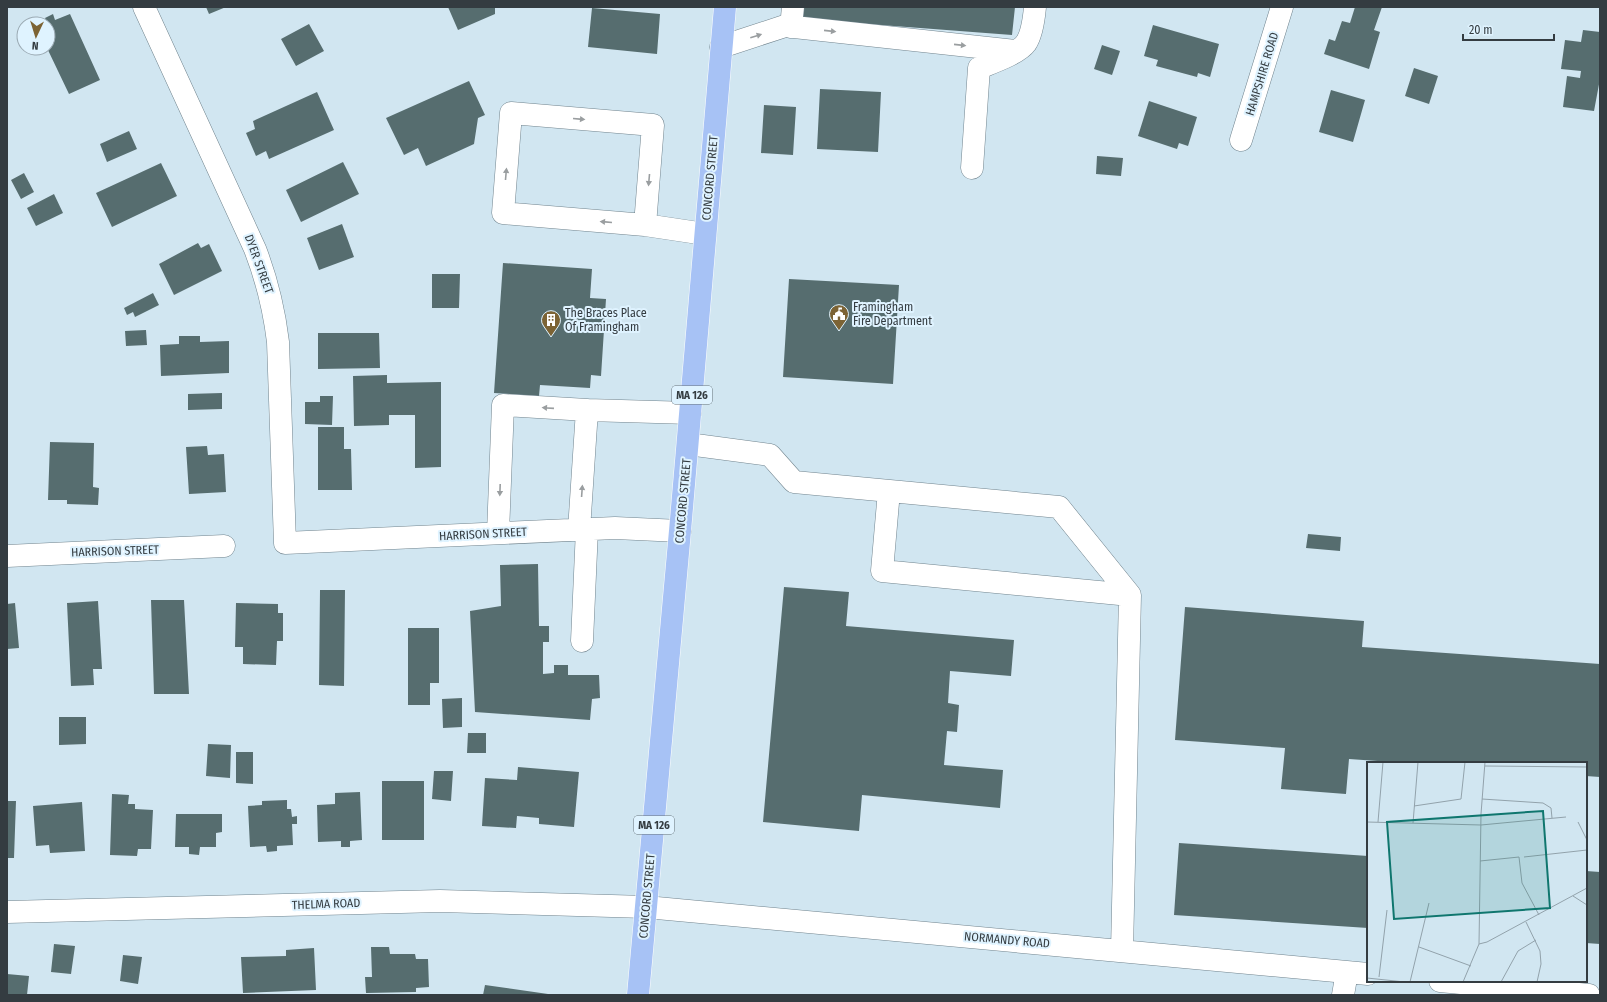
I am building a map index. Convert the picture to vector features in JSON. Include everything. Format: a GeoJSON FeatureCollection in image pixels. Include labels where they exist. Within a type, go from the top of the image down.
{"type":"FeatureCollection","features":[{"type":"Feature","properties":{"kind":"main road","name":"CONCORD STREET"},"geometry":{"type":"LineString","coordinates":[[638,995],[688,444],[725,7]]}},
{"type":"Feature","properties":{"kind":"street","name":"DYER STREET"},"geometry":{"type":"LineString","coordinates":[[144,7],[255,249],[267,279],[274,310],[278,342],[285,543]]}},
{"type":"Feature","properties":{"kind":"street"},"geometry":{"type":"LineString","coordinates":[[972,168],[979,68],[1000,60],[1025,44],[1034,18],[1035,7]]}},
{"type":"Feature","properties":{"kind":"street","name":"HAMPSHIRE ROAD"},"geometry":{"type":"LineString","coordinates":[[1241,140],[1282,7]]}},
{"type":"Feature","properties":{"kind":"street"},"geometry":{"type":"LineString","coordinates":[[722,47],[785,26],[792,17],[1015,51]]}},
{"type":"Feature","properties":{"kind":"street"},"geometry":{"type":"LineString","coordinates":[[645,225],[653,125],[511,113],[503,213],[645,225],[705,234]]}},
{"type":"Feature","properties":{"kind":"street"},"geometry":{"type":"LineString","coordinates":[[498,533],[503,405],[587,410],[690,413]]}},
{"type":"Feature","properties":{"kind":"street"},"geometry":{"type":"LineString","coordinates":[[582,641],[583,530],[587,410]]}},
{"type":"Feature","properties":{"kind":"street"},"geometry":{"type":"LineString","coordinates":[[688,444],[770,455],[794,482],[1059,507],[1130,595],[1122,951]]}},
{"type":"Feature","properties":{"kind":"street"},"geometry":{"type":"LineString","coordinates":[[889,491],[882,571],[1130,595]]}},
{"type":"Feature","properties":{"kind":"street","name":"HARRISON STREET"},"geometry":{"type":"LineString","coordinates":[[285,543],[648,528],[680,531]]}},
{"type":"Feature","properties":{"kind":"street","name":"HARRISON STREET"},"geometry":{"type":"LineString","coordinates":[[7,556],[224,546]]}},
{"type":"Feature","properties":{"kind":"street","name":"THELMA ROAD"},"geometry":{"type":"LineString","coordinates":[[7,912],[440,901],[646,907]]}},
{"type":"Feature","properties":{"kind":"street","name":"NORMANDY ROAD"},"geometry":{"type":"LineString","coordinates":[[646,907],[1357,973]]}},
{"type":"Feature","properties":{"kind":"street"},"geometry":{"type":"LineString","coordinates":[[1343,995],[1357,973]]}},
{"type":"Feature","properties":{"kind":"street"},"geometry":{"type":"LineString","coordinates":[[1451,982],[1589,995]]}},
{"type":"Feature","properties":{"kind":"building"},"geometry":{"type":"Polygon","coordinates":[[[206,7],[226,7],[209,14],[206,7]]]}},
{"type":"Feature","properties":{"kind":"building"},"geometry":{"type":"Polygon","coordinates":[[[448,7],[495,7],[495,14],[458,30],[448,7]]]}},
{"type":"Feature","properties":{"kind":"building"},"geometry":{"type":"Polygon","coordinates":[[[803,7],[1015,7],[1012,35],[802,19],[803,7]]]}},
{"type":"Feature","properties":{"kind":"building"},"geometry":{"type":"Polygon","coordinates":[[[1355,7],[1382,7],[1374,30],[1380,32],[1369,69],[1324,54],[1329,39],[1335,41],[1342,21],[1350,23],[1355,7]]]}},
{"type":"Feature","properties":{"kind":"building"},"geometry":{"type":"Polygon","coordinates":[[[592,8],[660,14],[657,54],[588,47],[592,8]]]}},
{"type":"Feature","properties":{"kind":"building"},"geometry":{"type":"Polygon","coordinates":[[[70,14],[100,80],[69,94],[51,56],[56,56],[56,20],[70,14]]]}},
{"type":"Feature","properties":{"kind":"building"},"geometry":{"type":"Polygon","coordinates":[[[309,24],[324,51],[296,66],[281,39],[309,24]]]}},
{"type":"Feature","properties":{"kind":"building"},"geometry":{"type":"Polygon","coordinates":[[[1153,25],[1219,44],[1210,77],[1198,73],[1197,77],[1156,66],[1158,60],[1144,56],[1153,25]]]}},
{"type":"Feature","properties":{"kind":"building"},"geometry":{"type":"Polygon","coordinates":[[[1583,30],[1600,32],[1600,79],[1594,111],[1563,107],[1567,76],[1580,78],[1581,71],[1561,69],[1565,40],[1581,42],[1583,30]]]}},
{"type":"Feature","properties":{"kind":"building"},"geometry":{"type":"Polygon","coordinates":[[[1102,45],[1120,51],[1112,75],[1094,69],[1102,45]]]}},
{"type":"Feature","properties":{"kind":"building"},"geometry":{"type":"Polygon","coordinates":[[[1414,68],[1438,76],[1429,104],[1405,96],[1414,68]]]}},
{"type":"Feature","properties":{"kind":"building"},"geometry":{"type":"Polygon","coordinates":[[[469,81],[485,115],[478,118],[474,144],[426,166],[418,148],[404,155],[386,118],[469,81]]]}},
{"type":"Feature","properties":{"kind":"building"},"geometry":{"type":"Polygon","coordinates":[[[820,89],[881,92],[878,152],[817,149],[820,89]]]}},
{"type":"Feature","properties":{"kind":"building"},"geometry":{"type":"Polygon","coordinates":[[[1331,90],[1365,100],[1353,142],[1319,132],[1331,90]]]}},
{"type":"Feature","properties":{"kind":"building"},"geometry":{"type":"Polygon","coordinates":[[[317,92],[334,130],[269,159],[266,151],[256,156],[246,133],[255,129],[253,121],[317,92]]]}},
{"type":"Feature","properties":{"kind":"building"},"geometry":{"type":"Polygon","coordinates":[[[1149,101],[1197,117],[1188,146],[1179,143],[1177,149],[1138,136],[1149,101]]]}},
{"type":"Feature","properties":{"kind":"building"},"geometry":{"type":"Polygon","coordinates":[[[764,105],[796,107],[793,155],[761,153],[764,105]]]}},
{"type":"Feature","properties":{"kind":"building"},"geometry":{"type":"Polygon","coordinates":[[[129,131],[137,149],[107,162],[100,144],[129,131]]]}},
{"type":"Feature","properties":{"kind":"building"},"geometry":{"type":"Polygon","coordinates":[[[1097,156],[1123,158],[1121,176],[1096,174],[1097,156]]]}},
{"type":"Feature","properties":{"kind":"building"},"geometry":{"type":"Polygon","coordinates":[[[343,162],[359,194],[301,222],[286,190],[343,162]]]}},
{"type":"Feature","properties":{"kind":"building"},"geometry":{"type":"Polygon","coordinates":[[[161,163],[177,196],[112,227],[96,193],[161,163]]]}},
{"type":"Feature","properties":{"kind":"building"},"geometry":{"type":"Polygon","coordinates":[[[24,173],[34,192],[21,199],[11,180],[24,173]]]}},
{"type":"Feature","properties":{"kind":"building"},"geometry":{"type":"Polygon","coordinates":[[[54,194],[63,213],[36,226],[27,208],[54,194]]]}},
{"type":"Feature","properties":{"kind":"building"},"geometry":{"type":"Polygon","coordinates":[[[342,224],[354,257],[319,270],[307,238],[342,224]]]}},
{"type":"Feature","properties":{"kind":"building"},"geometry":{"type":"Polygon","coordinates":[[[198,243],[201,248],[209,244],[222,271],[174,295],[159,264],[198,243]]]}},
{"type":"Feature","properties":{"kind":"building","name":"The Braces Place Of Framingham"},"geometry":{"type":"Polygon","coordinates":[[[503,263],[592,269],[590,298],[606,299],[601,376],[591,375],[590,388],[540,385],[539,396],[494,393],[503,263]]]}},
{"type":"Feature","properties":{"kind":"building"},"geometry":{"type":"Polygon","coordinates":[[[432,274],[460,274],[459,308],[432,308],[432,274]]]}},
{"type":"Feature","properties":{"kind":"building"},"geometry":{"type":"Polygon","coordinates":[[[789,279],[899,285],[893,384],[783,377],[789,279]]]}},
{"type":"Feature","properties":{"kind":"building"},"geometry":{"type":"Polygon","coordinates":[[[153,293],[159,305],[135,317],[133,312],[127,315],[124,308],[153,293]]]}},
{"type":"Feature","properties":{"kind":"building"},"geometry":{"type":"Polygon","coordinates":[[[146,330],[147,345],[126,346],[125,331],[146,330]]]}},
{"type":"Feature","properties":{"kind":"building"},"geometry":{"type":"Polygon","coordinates":[[[318,333],[379,333],[380,368],[318,369],[318,333]]]}},
{"type":"Feature","properties":{"kind":"building"},"geometry":{"type":"Polygon","coordinates":[[[179,336],[200,336],[200,342],[229,341],[229,373],[161,376],[160,345],[179,344],[179,336]]]}},
{"type":"Feature","properties":{"kind":"building"},"geometry":{"type":"Polygon","coordinates":[[[387,375],[387,383],[441,382],[441,467],[415,468],[415,415],[389,415],[389,425],[354,426],[353,376],[387,375]]]}},
{"type":"Feature","properties":{"kind":"building"},"geometry":{"type":"Polygon","coordinates":[[[222,393],[222,409],[188,410],[188,394],[222,393]]]}},
{"type":"Feature","properties":{"kind":"building"},"geometry":{"type":"Polygon","coordinates":[[[320,396],[333,396],[332,425],[305,424],[305,402],[320,402],[320,396]]]}},
{"type":"Feature","properties":{"kind":"building"},"geometry":{"type":"Polygon","coordinates":[[[318,427],[344,427],[344,449],[351,449],[352,490],[318,490],[318,427]]]}},
{"type":"Feature","properties":{"kind":"building"},"geometry":{"type":"Polygon","coordinates":[[[50,442],[94,443],[93,487],[99,488],[98,505],[67,504],[67,500],[48,500],[50,442]]]}},
{"type":"Feature","properties":{"kind":"building"},"geometry":{"type":"Polygon","coordinates":[[[207,446],[208,455],[224,454],[226,492],[189,494],[186,447],[207,446]]]}},
{"type":"Feature","properties":{"kind":"building"},"geometry":{"type":"Polygon","coordinates":[[[1308,534],[1341,537],[1340,551],[1306,548],[1308,534]]]}},
{"type":"Feature","properties":{"kind":"building"},"geometry":{"type":"Polygon","coordinates":[[[538,564],[539,626],[549,626],[549,642],[543,642],[543,674],[554,673],[554,665],[568,665],[568,675],[599,675],[600,698],[592,699],[590,720],[475,712],[470,611],[501,606],[500,565],[538,564]]]}},
{"type":"Feature","properties":{"kind":"building"},"geometry":{"type":"Polygon","coordinates":[[[784,587],[849,592],[846,626],[1014,640],[1011,676],[950,671],[948,703],[959,705],[957,732],[947,731],[944,765],[1003,770],[1000,808],[862,795],[859,831],[763,822],[784,587]]]}},
{"type":"Feature","properties":{"kind":"building"},"geometry":{"type":"Polygon","coordinates":[[[320,590],[345,590],[344,686],[319,685],[320,590]]]}},
{"type":"Feature","properties":{"kind":"building"},"geometry":{"type":"Polygon","coordinates":[[[151,600],[184,600],[189,694],[154,694],[151,600]]]}},
{"type":"Feature","properties":{"kind":"building"},"geometry":{"type":"Polygon","coordinates":[[[98,601],[102,669],[93,669],[94,685],[71,686],[67,603],[98,601]]]}},
{"type":"Feature","properties":{"kind":"building"},"geometry":{"type":"Polygon","coordinates":[[[15,603],[19,648],[7,649],[7,604],[15,603]]]}},
{"type":"Feature","properties":{"kind":"building"},"geometry":{"type":"Polygon","coordinates":[[[236,603],[278,604],[278,613],[283,613],[283,641],[277,641],[276,665],[243,664],[243,647],[235,647],[236,603]]]}},
{"type":"Feature","properties":{"kind":"building"},"geometry":{"type":"Polygon","coordinates":[[[1185,607],[1364,621],[1362,647],[1600,664],[1600,777],[1587,776],[1587,762],[1392,762],[1349,759],[1346,794],[1281,789],[1285,748],[1175,740],[1185,607]]]}},
{"type":"Feature","properties":{"kind":"building"},"geometry":{"type":"Polygon","coordinates":[[[408,628],[439,628],[439,683],[430,683],[430,705],[408,705],[408,628]]]}},
{"type":"Feature","properties":{"kind":"building"},"geometry":{"type":"Polygon","coordinates":[[[462,698],[462,727],[443,728],[442,699],[462,698]]]}},
{"type":"Feature","properties":{"kind":"building"},"geometry":{"type":"Polygon","coordinates":[[[59,717],[86,717],[86,744],[59,745],[59,717]]]}},
{"type":"Feature","properties":{"kind":"building"},"geometry":{"type":"Polygon","coordinates":[[[468,733],[486,733],[486,753],[467,753],[468,733]]]}},
{"type":"Feature","properties":{"kind":"building"},"geometry":{"type":"Polygon","coordinates":[[[208,744],[231,745],[230,778],[206,776],[208,744]]]}},
{"type":"Feature","properties":{"kind":"building"},"geometry":{"type":"Polygon","coordinates":[[[236,752],[253,752],[253,784],[236,783],[236,752]]]}},
{"type":"Feature","properties":{"kind":"building"},"geometry":{"type":"Polygon","coordinates":[[[518,767],[579,772],[574,827],[539,824],[539,818],[517,816],[516,828],[482,826],[485,778],[517,780],[518,767]]]}},
{"type":"Feature","properties":{"kind":"building"},"geometry":{"type":"Polygon","coordinates":[[[434,771],[453,771],[451,801],[432,799],[434,771]]]}},
{"type":"Feature","properties":{"kind":"building"},"geometry":{"type":"Polygon","coordinates":[[[382,781],[424,781],[424,840],[382,840],[382,781]]]}},
{"type":"Feature","properties":{"kind":"building"},"geometry":{"type":"Polygon","coordinates":[[[360,792],[362,840],[350,841],[350,847],[341,847],[341,841],[318,842],[317,805],[335,804],[335,793],[360,792]]]}},
{"type":"Feature","properties":{"kind":"building"},"geometry":{"type":"Polygon","coordinates":[[[112,794],[129,795],[128,804],[135,804],[135,809],[153,810],[151,849],[138,849],[137,856],[110,855],[112,794]]]}},
{"type":"Feature","properties":{"kind":"building"},"geometry":{"type":"Polygon","coordinates":[[[287,800],[287,809],[291,809],[292,817],[297,816],[297,824],[292,824],[293,845],[277,846],[277,851],[267,852],[266,846],[250,847],[248,806],[262,805],[262,801],[287,800]]]}},
{"type":"Feature","properties":{"kind":"building"},"geometry":{"type":"Polygon","coordinates":[[[7,801],[16,801],[14,858],[7,858],[7,801]]]}},
{"type":"Feature","properties":{"kind":"building"},"geometry":{"type":"Polygon","coordinates":[[[82,802],[85,851],[50,853],[49,845],[36,846],[33,806],[82,802]]]}},
{"type":"Feature","properties":{"kind":"building"},"geometry":{"type":"Polygon","coordinates":[[[176,814],[222,814],[222,832],[216,833],[216,847],[200,847],[199,855],[189,854],[189,847],[175,847],[176,814]]]}},
{"type":"Feature","properties":{"kind":"building"},"geometry":{"type":"Polygon","coordinates":[[[1179,843],[1367,856],[1367,928],[1174,915],[1179,843]]]}},
{"type":"Feature","properties":{"kind":"building"},"geometry":{"type":"Polygon","coordinates":[[[1587,871],[1600,872],[1600,944],[1587,943],[1587,871]]]}},
{"type":"Feature","properties":{"kind":"building"},"geometry":{"type":"Polygon","coordinates":[[[54,944],[75,946],[71,974],[51,972],[54,944]]]}},
{"type":"Feature","properties":{"kind":"building"},"geometry":{"type":"Polygon","coordinates":[[[371,947],[389,947],[390,954],[415,954],[416,959],[428,959],[429,987],[416,988],[416,992],[366,993],[365,977],[372,977],[371,947]]]}},
{"type":"Feature","properties":{"kind":"building"},"geometry":{"type":"Polygon","coordinates":[[[314,948],[316,990],[243,993],[241,957],[286,956],[286,950],[314,948]]]}},
{"type":"Feature","properties":{"kind":"building"},"geometry":{"type":"Polygon","coordinates":[[[123,955],[142,957],[138,984],[120,981],[123,955]]]}},
{"type":"Feature","properties":{"kind":"building"},"geometry":{"type":"Polygon","coordinates":[[[7,974],[29,976],[27,995],[7,995],[7,974]]]}},
{"type":"Feature","properties":{"kind":"building"},"geometry":{"type":"Polygon","coordinates":[[[485,985],[548,994],[548,995],[483,995],[485,985]]]}},
{"type":"Feature","properties":{"kind":"place","name":"Framingham Fire Department"},"geometry":{"type":"Point","coordinates":[839,331]}},
{"type":"Feature","properties":{"kind":"place","name":"The Braces Place Of Framingham"},"geometry":{"type":"Point","coordinates":[551,337]}}]}
